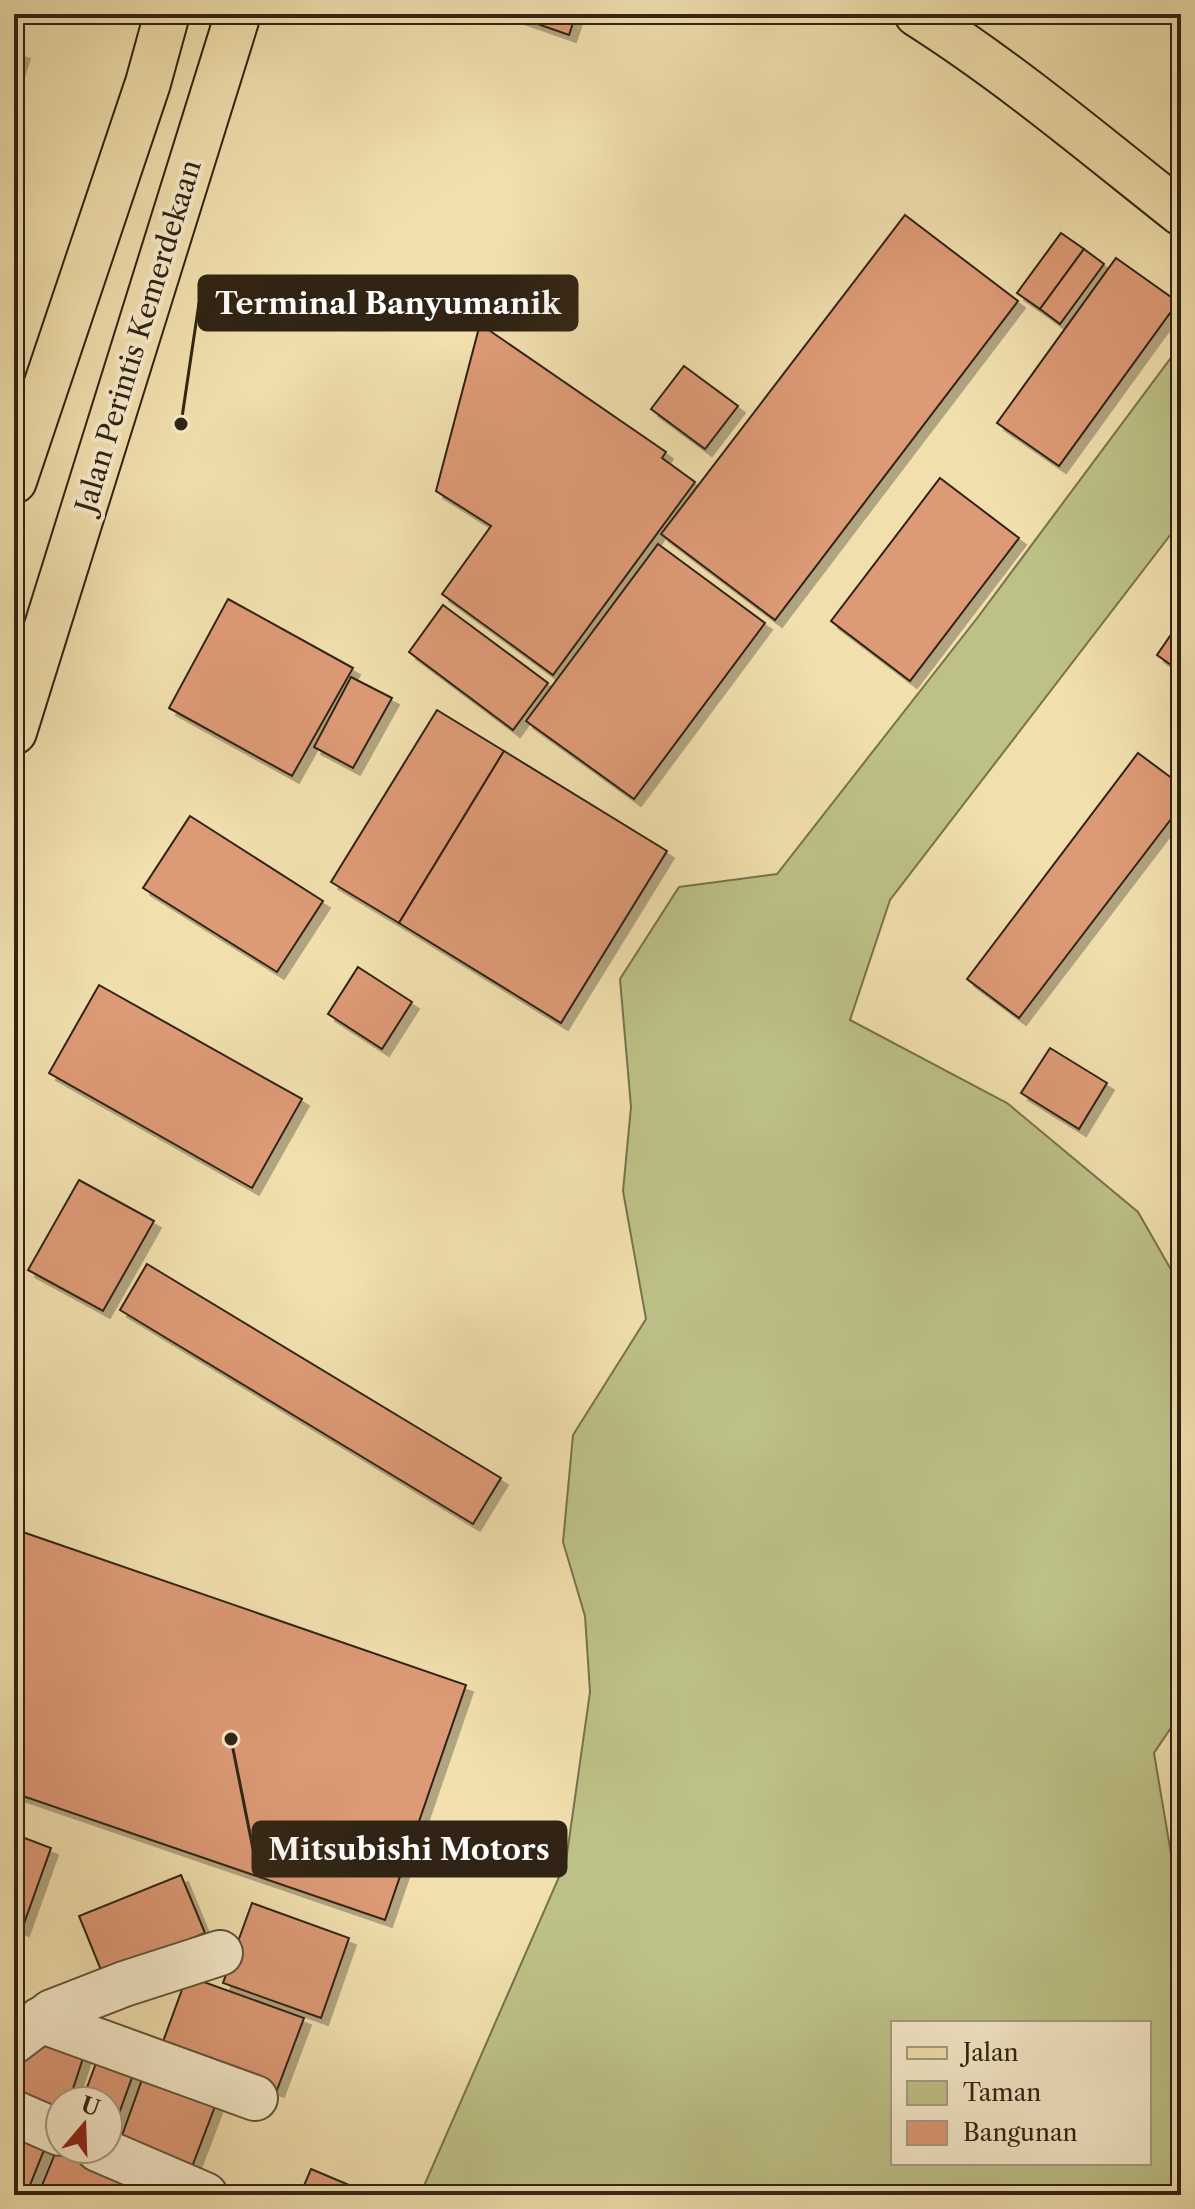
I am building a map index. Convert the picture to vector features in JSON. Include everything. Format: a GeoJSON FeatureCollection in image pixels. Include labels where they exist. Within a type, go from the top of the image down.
{"type":"FeatureCollection","features":[{"type":"Feature","properties":{"kind":"main road"},"geometry":{"type":"LineString","coordinates":[[14,481],[148,83],[167,14]]}},
{"type":"Feature","properties":{"kind":"main road","name":"Jalan Perintis Kemerdekaan"},"geometry":{"type":"LineString","coordinates":[[14,732],[26,655],[238,14]]}},
{"type":"Feature","properties":{"kind":"main road"},"geometry":{"type":"LineString","coordinates":[[917,14],[947,33],[1181,213]]}},
{"type":"Feature","properties":{"kind":"street"},"geometry":{"type":"LineString","coordinates":[[27,2030],[124,1984],[220,1953]]}},
{"type":"Feature","properties":{"kind":"street"},"geometry":{"type":"LineString","coordinates":[[27,2030],[255,2098]]}},
{"type":"Feature","properties":{"kind":"street"},"geometry":{"type":"LineString","coordinates":[[14,2113],[44,2126]]}},
{"type":"Feature","properties":{"kind":"street"},"geometry":{"type":"LineString","coordinates":[[124,2160],[205,2195]]}},
{"type":"Feature","properties":{"kind":"green space"},"geometry":{"type":"Polygon","coordinates":[[[1179,347],[1181,521],[890,900],[850,1020],[1007,1103],[1138,1212],[1181,1287],[1181,1713],[1154,1753],[1181,1913],[1181,2195],[420,2195],[566,1861],[590,1692],[585,1616],[563,1542],[573,1435],[646,1319],[623,1191],[631,1107],[620,979],[679,887],[777,874],[978,617],[1179,347]]]}},
{"type":"Feature","properties":{"kind":"building"},"geometry":{"type":"Polygon","coordinates":[[[509,14],[576,14],[569,35],[509,14]]]}},
{"type":"Feature","properties":{"kind":"building"},"geometry":{"type":"Polygon","coordinates":[[[14,49],[23,52],[14,79],[14,49]]]}},
{"type":"Feature","properties":{"kind":"building"},"geometry":{"type":"Polygon","coordinates":[[[905,215],[1018,301],[775,620],[661,534],[905,215]]]}},
{"type":"Feature","properties":{"kind":"building"},"geometry":{"type":"Polygon","coordinates":[[[1061,233],[1084,249],[1040,309],[1017,293],[1061,233]]]}},
{"type":"Feature","properties":{"kind":"building"},"geometry":{"type":"Polygon","coordinates":[[[1084,249],[1104,264],[1060,324],[1040,309],[1084,249]]]}},
{"type":"Feature","properties":{"kind":"building"},"geometry":{"type":"Polygon","coordinates":[[[1116,258],[1178,302],[1059,466],[997,423],[1116,258]]]}},
{"type":"Feature","properties":{"kind":"building"},"geometry":{"type":"Polygon","coordinates":[[[480,324],[666,452],[662,458],[695,482],[553,675],[442,594],[491,526],[436,491],[480,324]]]}},
{"type":"Feature","properties":{"kind":"building"},"geometry":{"type":"Polygon","coordinates":[[[684,366],[738,406],[705,449],[651,409],[684,366]]]}},
{"type":"Feature","properties":{"kind":"building"},"geometry":{"type":"Polygon","coordinates":[[[940,478],[1019,538],[910,681],[831,621],[940,478]]]}},
{"type":"Feature","properties":{"kind":"building"},"geometry":{"type":"Polygon","coordinates":[[[658,544],[765,623],[634,799],[526,721],[658,544]]]}},
{"type":"Feature","properties":{"kind":"building"},"geometry":{"type":"Polygon","coordinates":[[[228,599],[353,668],[292,776],[169,708],[228,599]]]}},
{"type":"Feature","properties":{"kind":"building"},"geometry":{"type":"Polygon","coordinates":[[[443,605],[548,683],[513,730],[409,652],[443,605]]]}},
{"type":"Feature","properties":{"kind":"building"},"geometry":{"type":"Polygon","coordinates":[[[1181,620],[1181,672],[1157,655],[1181,620]]]}},
{"type":"Feature","properties":{"kind":"building"},"geometry":{"type":"Polygon","coordinates":[[[351,677],[392,698],[353,768],[314,747],[351,677]]]}},
{"type":"Feature","properties":{"kind":"building"},"geometry":{"type":"Polygon","coordinates":[[[437,710],[504,751],[399,923],[331,882],[437,710]]]}},
{"type":"Feature","properties":{"kind":"building"},"geometry":{"type":"Polygon","coordinates":[[[504,751],[667,851],[561,1023],[399,923],[504,751]]]}},
{"type":"Feature","properties":{"kind":"building"},"geometry":{"type":"Polygon","coordinates":[[[1138,753],[1181,785],[1181,806],[1019,1018],[967,979],[1138,753]]]}},
{"type":"Feature","properties":{"kind":"building"},"geometry":{"type":"Polygon","coordinates":[[[190,816],[323,901],[277,972],[143,888],[190,816]]]}},
{"type":"Feature","properties":{"kind":"building"},"geometry":{"type":"Polygon","coordinates":[[[358,967],[412,1002],[382,1049],[328,1014],[358,967]]]}},
{"type":"Feature","properties":{"kind":"building"},"geometry":{"type":"Polygon","coordinates":[[[99,985],[302,1099],[252,1188],[49,1073],[99,985]]]}},
{"type":"Feature","properties":{"kind":"building"},"geometry":{"type":"Polygon","coordinates":[[[1050,1048],[1107,1083],[1079,1129],[1021,1093],[1050,1048]]]}},
{"type":"Feature","properties":{"kind":"building"},"geometry":{"type":"Polygon","coordinates":[[[79,1180],[154,1221],[103,1311],[28,1270],[79,1180]]]}},
{"type":"Feature","properties":{"kind":"building"},"geometry":{"type":"Polygon","coordinates":[[[147,1264],[501,1478],[473,1524],[120,1310],[147,1264]]]}},
{"type":"Feature","properties":{"kind":"building"},"geometry":{"type":"Polygon","coordinates":[[[14,1529],[466,1685],[385,1920],[14,1793],[14,1529]]]}},
{"type":"Feature","properties":{"kind":"building"},"geometry":{"type":"Polygon","coordinates":[[[14,1834],[51,1848],[22,1929],[14,1926],[14,1834]]]}},
{"type":"Feature","properties":{"kind":"building"},"geometry":{"type":"Polygon","coordinates":[[[181,1875],[205,1933],[103,1975],[79,1916],[181,1875]]]}},
{"type":"Feature","properties":{"kind":"building"},"geometry":{"type":"Polygon","coordinates":[[[252,1903],[349,1938],[321,2018],[223,1983],[252,1903]]]}},
{"type":"Feature","properties":{"kind":"building"},"geometry":{"type":"Polygon","coordinates":[[[187,1976],[304,2018],[277,2090],[161,2047],[187,1976]]]}},
{"type":"Feature","properties":{"kind":"building"},"geometry":{"type":"Polygon","coordinates":[[[31,2039],[84,2055],[74,2085],[44,2085],[44,2107],[14,2098],[31,2039]]]}},
{"type":"Feature","properties":{"kind":"building"},"geometry":{"type":"Polygon","coordinates":[[[102,2047],[138,2061],[124,2100],[124,2085],[88,2085],[102,2047]]]}},
{"type":"Feature","properties":{"kind":"building"},"geometry":{"type":"Polygon","coordinates":[[[144,2074],[217,2101],[190,2172],[124,2146],[124,2130],[144,2074]]]}},
{"type":"Feature","properties":{"kind":"building"},"geometry":{"type":"Polygon","coordinates":[[[14,2132],[44,2144],[44,2150],[26,2195],[14,2195],[14,2132]]]}},
{"type":"Feature","properties":{"kind":"building"},"geometry":{"type":"Polygon","coordinates":[[[50,2165],[105,2165],[155,2185],[151,2195],[38,2195],[50,2165]]]}},
{"type":"Feature","properties":{"kind":"building"},"geometry":{"type":"Polygon","coordinates":[[[311,2169],[361,2190],[359,2195],[300,2195],[311,2169]]]}},
{"type":"Feature","properties":{"kind":"place","name":"Terminal Banyumanik"},"geometry":{"type":"Point","coordinates":[181,424]}},
{"type":"Feature","properties":{"kind":"place","name":"Mitsubishi Motors"},"geometry":{"type":"Point","coordinates":[231,1739]}}]}
